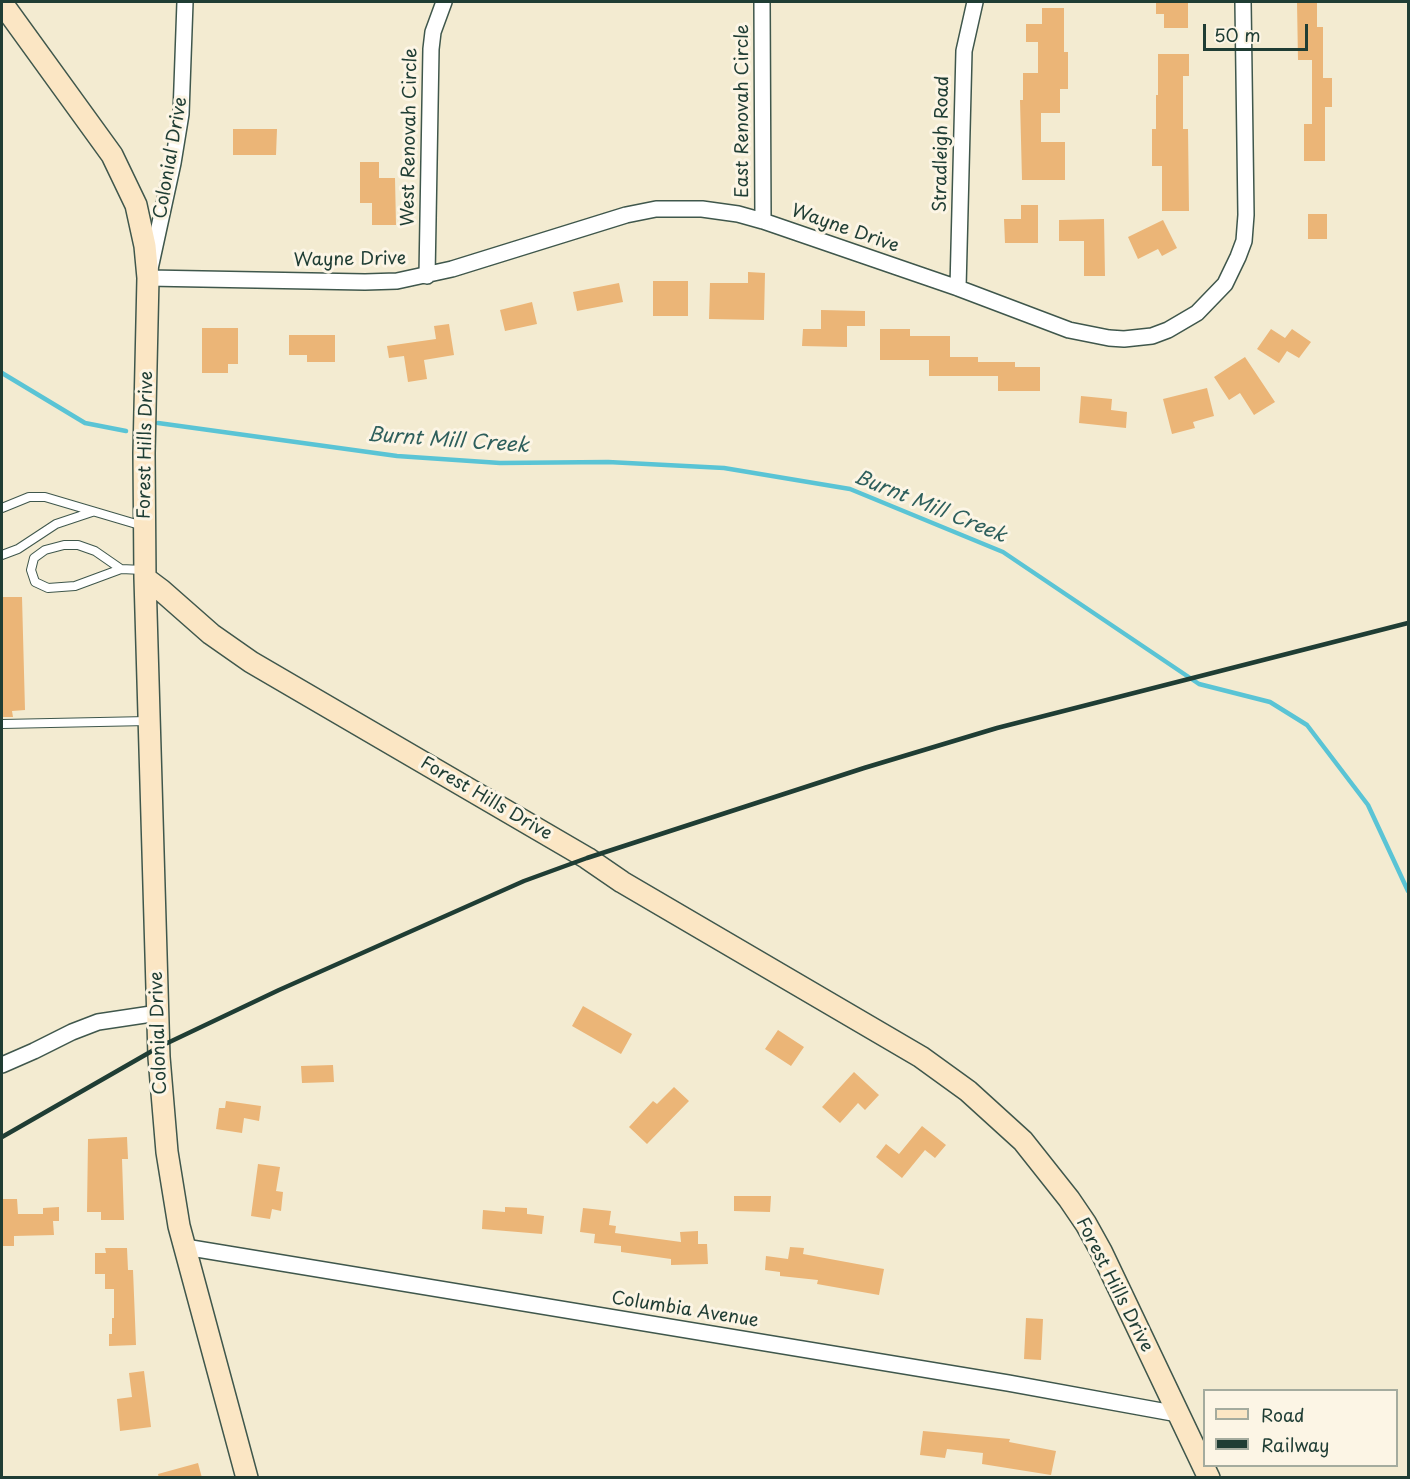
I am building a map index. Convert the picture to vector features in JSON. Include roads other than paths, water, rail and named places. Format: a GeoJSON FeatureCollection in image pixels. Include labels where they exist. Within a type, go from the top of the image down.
{"type":"FeatureCollection","features":[{"type":"Feature","properties":{"kind":"street","name":"Colonial Drive"},"geometry":{"type":"LineString","coordinates":[[148,278],[173,163],[181,114],[185,2]]}},
{"type":"Feature","properties":{"kind":"street","name":"West Renovah Circle"},"geometry":{"type":"LineString","coordinates":[[427,276],[431,49],[433,32],[444,2]]}},
{"type":"Feature","properties":{"kind":"street","name":"East Renovah Circle"},"geometry":{"type":"LineString","coordinates":[[762,2],[763,221]]}},
{"type":"Feature","properties":{"kind":"street","name":"Stradleigh Road"},"geometry":{"type":"LineString","coordinates":[[958,288],[963,61],[966,34],[975,2]]}},
{"type":"Feature","properties":{"kind":"street","name":"Wayne Drive"},"geometry":{"type":"LineString","coordinates":[[148,278],[397,281],[427,276],[604,221],[656,209],[702,209],[738,214],[763,221],[958,288],[1069,330],[1108,338],[1152,336],[1187,320],[1210,301],[1231,274],[1244,241],[1243,2]]}},
{"type":"Feature","properties":{"kind":"street","name":"Forest Hills Drive"},"geometry":{"type":"LineString","coordinates":[[2,3],[118,166],[136,205],[145,246],[148,278],[145,574],[211,634],[251,662],[587,858],[622,882],[921,1057],[968,1091],[1023,1141],[1086,1224],[1203,1466]]}},
{"type":"Feature","properties":{"kind":"street","name":"Colonial Drive"},"geometry":{"type":"LineString","coordinates":[[145,574],[158,1013],[162,1103],[167,1152],[173,1195],[185,1246],[247,1478]]}},
{"type":"Feature","properties":{"kind":"street"},"geometry":{"type":"LineString","coordinates":[[2,1065],[98,1022],[158,1013]]}},
{"type":"Feature","properties":{"kind":"street","name":"Columbia Avenue"},"geometry":{"type":"LineString","coordinates":[[185,1246],[1008,1383],[1178,1414]]}},
{"type":"Feature","properties":{"kind":"lane"},"geometry":{"type":"LineString","coordinates":[[2,508],[29,497],[45,497],[144,526]]}},
{"type":"Feature","properties":{"kind":"lane"},"geometry":{"type":"LineString","coordinates":[[2,555],[18,549],[56,524],[92,512]]}},
{"type":"Feature","properties":{"kind":"lane"},"geometry":{"type":"LineString","coordinates":[[121,569],[75,586],[48,588],[35,582],[31,570],[34,558],[45,550],[64,545],[78,545],[94,551],[121,569],[145,574]]}},
{"type":"Feature","properties":{"kind":"lane"},"geometry":{"type":"LineString","coordinates":[[2,724],[149,721]]}},
{"type":"Feature","properties":{"kind":"waterway","name":"Burnt Mill Creek"},"geometry":{"type":"LineString","coordinates":[[2,373],[85,423],[126,431]]}},
{"type":"Feature","properties":{"kind":"waterway","name":"Burnt Mill Creek"},"geometry":{"type":"LineString","coordinates":[[158,423],[397,456],[500,463],[608,462],[724,468],[850,489],[1003,552],[1199,684],[1270,702],[1307,725],[1368,805],[1408,891]]}},
{"type":"Feature","properties":{"kind":"railway"},"geometry":{"type":"LineString","coordinates":[[2,1137],[159,1047],[279,990],[524,881],[587,858],[864,768],[997,728],[1408,623]]}}]}
